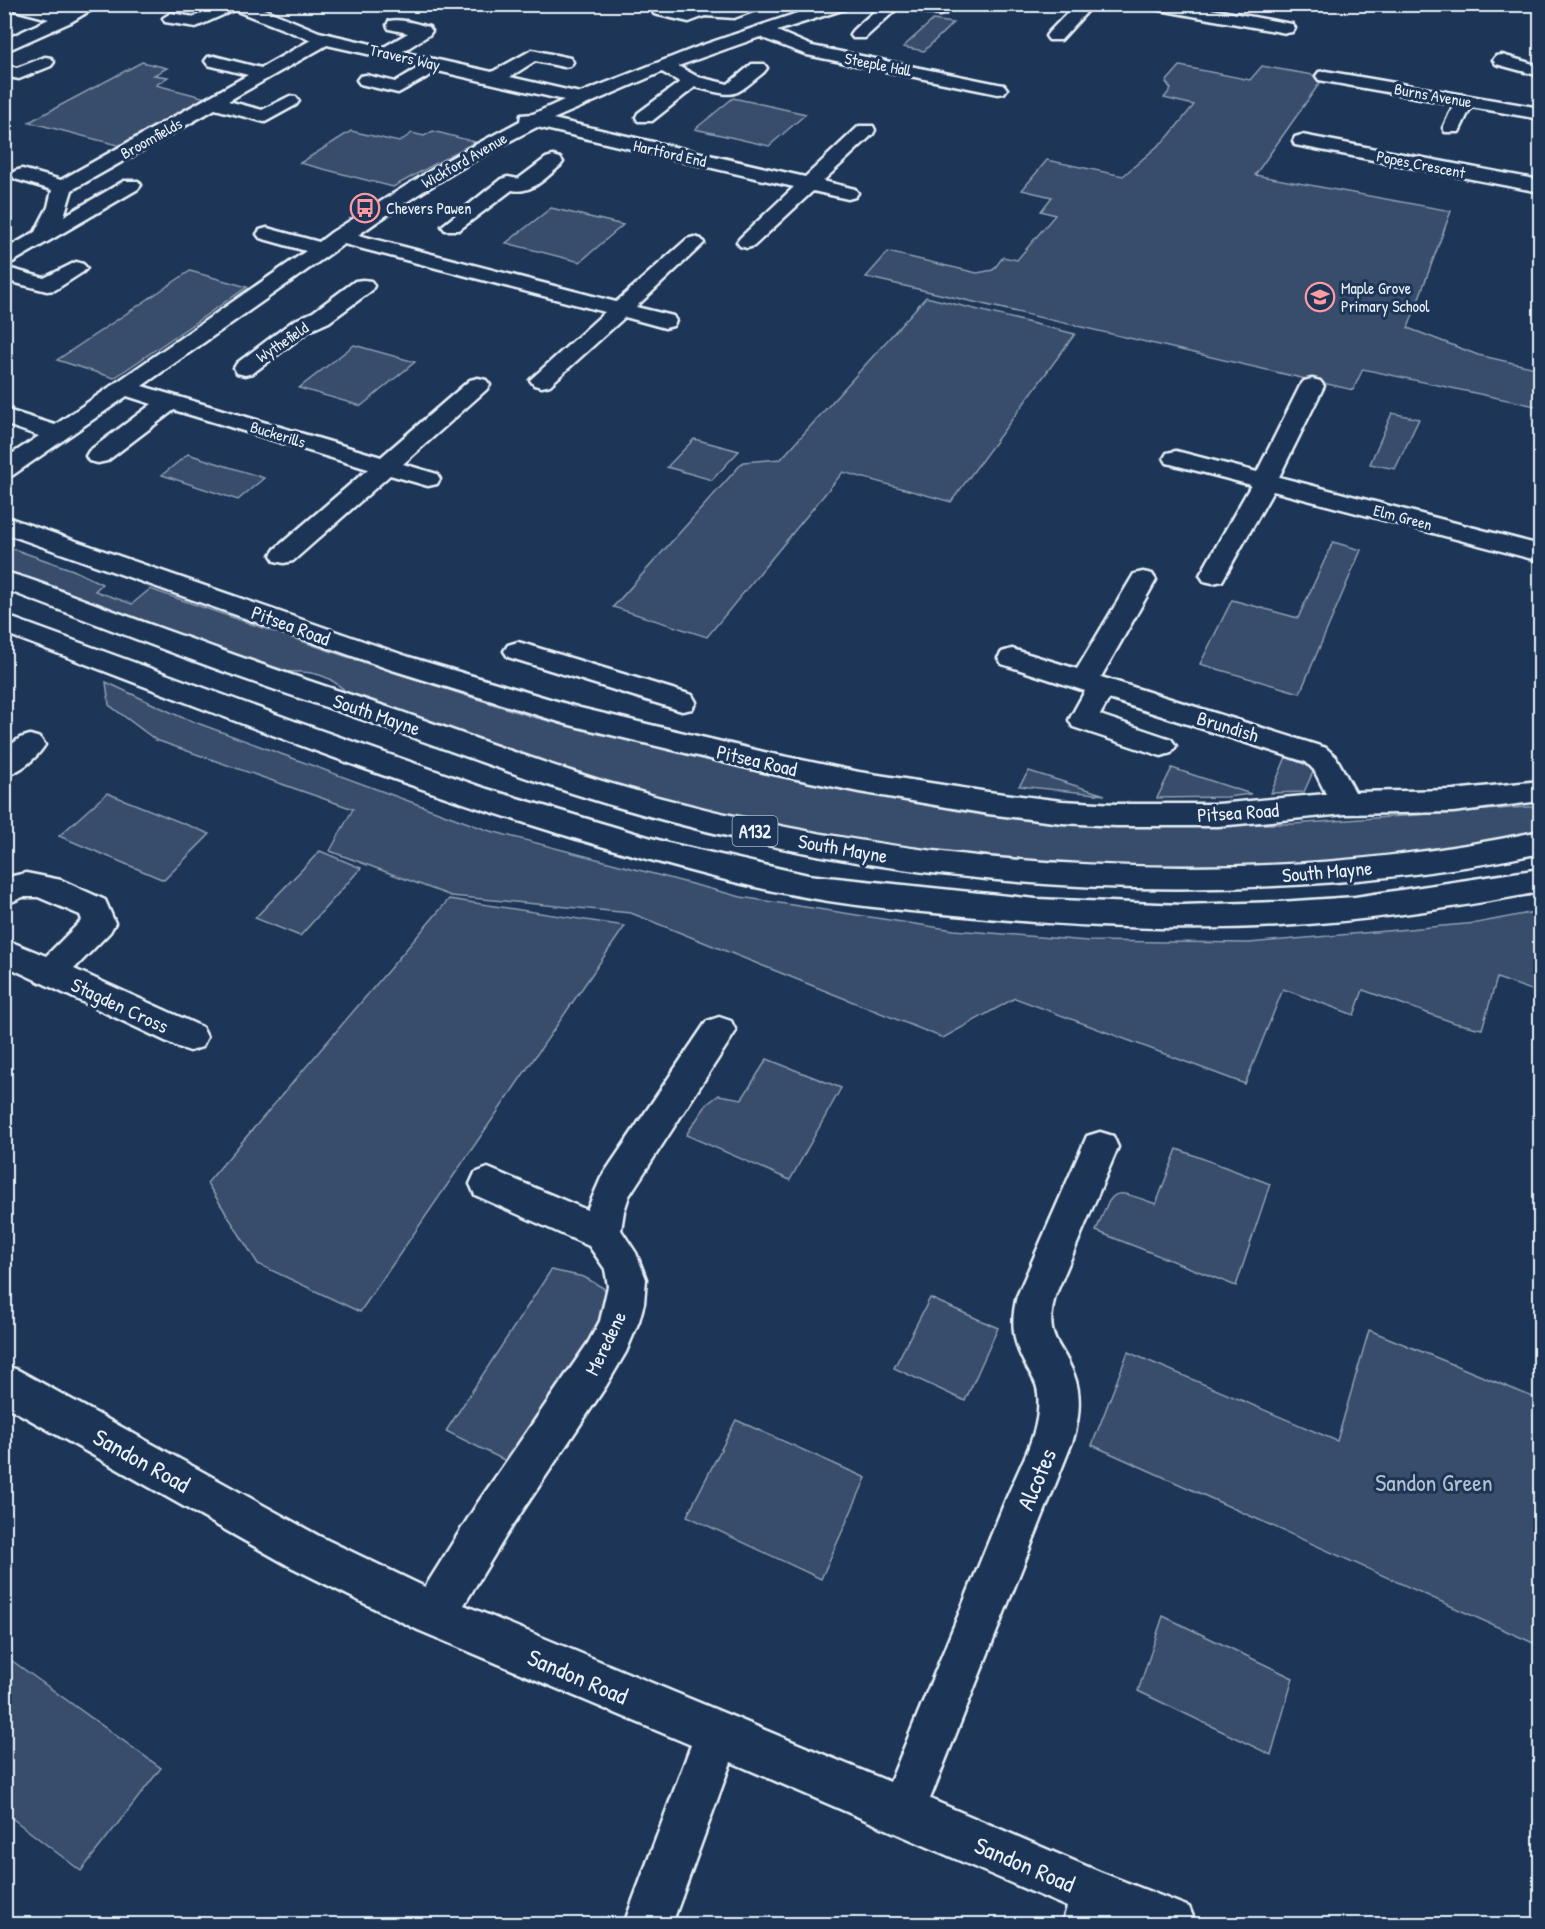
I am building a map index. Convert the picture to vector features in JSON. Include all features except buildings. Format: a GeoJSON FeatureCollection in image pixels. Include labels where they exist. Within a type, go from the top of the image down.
{"type":"FeatureCollection","features":[{"type":"Feature","properties":{"kind":"street"},"geometry":{"type":"LineString","coordinates":[[13,4],[65,18]]}},
{"type":"Feature","properties":{"kind":"street"},"geometry":{"type":"LineString","coordinates":[[4,48],[93,4]]}},
{"type":"Feature","properties":{"kind":"street"},"geometry":{"type":"LineString","coordinates":[[171,18],[196,22],[232,4]]}},
{"type":"Feature","properties":{"kind":"street","name":"Travers Way"},"geometry":{"type":"LineString","coordinates":[[232,4],[257,10],[301,32],[325,39],[582,99]]}},
{"type":"Feature","properties":{"kind":"street"},"geometry":{"type":"LineString","coordinates":[[660,10],[689,17],[703,11],[724,14],[755,4]]}},
{"type":"Feature","properties":{"kind":"street"},"geometry":{"type":"LineString","coordinates":[[784,4],[810,15]]}},
{"type":"Feature","properties":{"kind":"street","name":"Wickford Avenue"},"geometry":{"type":"LineString","coordinates":[[4,470],[125,388],[339,236],[446,168],[582,99],[664,66],[842,4]]}},
{"type":"Feature","properties":{"kind":"street"},"geometry":{"type":"LineString","coordinates":[[859,34],[893,4]]}},
{"type":"Feature","properties":{"kind":"street"},"geometry":{"type":"LineString","coordinates":[[907,4],[939,10],[945,4]]}},
{"type":"Feature","properties":{"kind":"street"},"geometry":{"type":"LineString","coordinates":[[1055,36],[1086,4]]}},
{"type":"Feature","properties":{"kind":"street"},"geometry":{"type":"LineString","coordinates":[[1154,4],[1286,28]]}},
{"type":"Feature","properties":{"kind":"street"},"geometry":{"type":"LineString","coordinates":[[387,53],[423,31],[395,25]]}},
{"type":"Feature","properties":{"kind":"street","name":"Steeple Hall"},"geometry":{"type":"LineString","coordinates":[[761,31],[783,48],[807,50],[998,89]]}},
{"type":"Feature","properties":{"kind":"street","name":"Broomfields"},"geometry":{"type":"LineString","coordinates":[[63,187],[325,39]]}},
{"type":"Feature","properties":{"kind":"street"},"geometry":{"type":"LineString","coordinates":[[495,78],[532,55],[564,62]]}},
{"type":"Feature","properties":{"kind":"street"},"geometry":{"type":"LineString","coordinates":[[1502,60],[1540,71]]}},
{"type":"Feature","properties":{"kind":"street"},"geometry":{"type":"LineString","coordinates":[[214,61],[265,74]]}},
{"type":"Feature","properties":{"kind":"street"},"geometry":{"type":"LineString","coordinates":[[4,70],[19,74],[45,62]]}},
{"type":"Feature","properties":{"kind":"street"},"geometry":{"type":"LineString","coordinates":[[366,80],[398,88],[437,64]]}},
{"type":"Feature","properties":{"kind":"street"},"geometry":{"type":"LineString","coordinates":[[664,66],[692,81],[731,90],[758,68]]}},
{"type":"Feature","properties":{"kind":"street","name":"Burns Avenue"},"geometry":{"type":"LineString","coordinates":[[1325,76],[1540,114]]}},
{"type":"Feature","properties":{"kind":"street"},"geometry":{"type":"LineString","coordinates":[[645,117],[692,81]]}},
{"type":"Feature","properties":{"kind":"street"},"geometry":{"type":"LineString","coordinates":[[213,104],[265,116],[290,101]]}},
{"type":"Feature","properties":{"kind":"street"},"geometry":{"type":"LineString","coordinates":[[533,122],[517,113],[538,101]]}},
{"type":"Feature","properties":{"kind":"street"},"geometry":{"type":"LineString","coordinates":[[1452,128],[1465,101]]}},
{"type":"Feature","properties":{"kind":"street","name":"Hartford End"},"geometry":{"type":"LineString","coordinates":[[533,122],[580,140],[848,193]]}},
{"type":"Feature","properties":{"kind":"street"},"geometry":{"type":"LineString","coordinates":[[747,242],[866,130]]}},
{"type":"Feature","properties":{"kind":"street","name":"Popes Crescent"},"geometry":{"type":"LineString","coordinates":[[1302,141],[1540,186]]}},
{"type":"Feature","properties":{"kind":"street"},"geometry":{"type":"LineString","coordinates":[[1310,159],[1318,150],[1339,148]]}},
{"type":"Feature","properties":{"kind":"street"},"geometry":{"type":"LineString","coordinates":[[446,168],[522,186],[553,162]]}},
{"type":"Feature","properties":{"kind":"street"},"geometry":{"type":"LineString","coordinates":[[22,175],[63,187],[58,207],[43,236]]}},
{"type":"Feature","properties":{"kind":"street"},"geometry":{"type":"LineString","coordinates":[[452,226],[508,183]]}},
{"type":"Feature","properties":{"kind":"street"},"geometry":{"type":"LineString","coordinates":[[4,259],[131,185]]}},
{"type":"Feature","properties":{"kind":"street"},"geometry":{"type":"LineString","coordinates":[[267,234],[321,249]]}},
{"type":"Feature","properties":{"kind":"street"},"geometry":{"type":"LineString","coordinates":[[339,236],[665,321]]}},
{"type":"Feature","properties":{"kind":"street"},"geometry":{"type":"LineString","coordinates":[[543,380],[694,243]]}},
{"type":"Feature","properties":{"kind":"street"},"geometry":{"type":"LineString","coordinates":[[4,273],[47,285],[76,267]]}},
{"type":"Feature","properties":{"kind":"street","name":"Wythefield"},"geometry":{"type":"LineString","coordinates":[[245,368],[363,286]]}},
{"type":"Feature","properties":{"kind":"street","name":"Wythefield"},"geometry":{"type":"LineString","coordinates":[[253,298],[321,317]]}},
{"type":"Feature","properties":{"kind":"street"},"geometry":{"type":"LineString","coordinates":[[284,555],[478,385]]}},
{"type":"Feature","properties":{"kind":"street"},"geometry":{"type":"LineString","coordinates":[[1212,575],[1265,481],[1312,386]]}},
{"type":"Feature","properties":{"kind":"street","name":"Buckerills"},"geometry":{"type":"LineString","coordinates":[[125,388],[428,479]]}},
{"type":"Feature","properties":{"kind":"street"},"geometry":{"type":"LineString","coordinates":[[98,456],[171,401]]}},
{"type":"Feature","properties":{"kind":"street"},"geometry":{"type":"LineString","coordinates":[[4,416],[58,434]]}},
{"type":"Feature","properties":{"kind":"street","name":"Elm Green"},"geometry":{"type":"LineString","coordinates":[[1176,458],[1540,553]]}},
{"type":"Feature","properties":{"kind":"street","name":"Pitsea Road"},"geometry":{"type":"LineString","coordinates":[[4,524],[399,663],[576,717],[768,763],[859,782],[988,803],[1062,812],[1116,815],[1218,815],[1345,803],[1453,801],[1540,791]]}},
{"type":"Feature","properties":{"kind":"street","name":"South Mayne"},"geometry":{"type":"LineString","coordinates":[[4,580],[228,663],[602,792],[679,814],[755,832],[878,855],[993,870],[1135,878],[1231,878],[1320,873],[1422,862],[1540,842]]}},
{"type":"Feature","properties":{"kind":"street"},"geometry":{"type":"LineString","coordinates":[[1143,580],[1093,684],[1083,720],[1161,746]]}},
{"type":"Feature","properties":{"kind":"street","name":"South Mayne"},"geometry":{"type":"LineString","coordinates":[[4,623],[356,753],[510,807],[674,856],[770,879],[872,895],[998,909],[1136,916],[1230,916],[1327,911],[1446,898],[1540,880]]}},
{"type":"Feature","properties":{"kind":"street"},"geometry":{"type":"LineString","coordinates":[[518,651],[682,702]]}},
{"type":"Feature","properties":{"kind":"street","name":"Brundish"},"geometry":{"type":"LineString","coordinates":[[1012,658],[1316,755],[1326,764],[1345,803]]}},
{"type":"Feature","properties":{"kind":"street"},"geometry":{"type":"LineString","coordinates":[[576,717],[604,677]]}},
{"type":"Feature","properties":{"kind":"street"},"geometry":{"type":"LineString","coordinates":[[4,766],[30,745]]}},
{"type":"Feature","properties":{"kind":"street","name":"Stagden Cross"},"geometry":{"type":"LineString","coordinates":[[4,893],[18,886],[36,883],[94,908],[99,923],[50,972]]}},
{"type":"Feature","properties":{"kind":"street","name":"Stagden Cross"},"geometry":{"type":"LineString","coordinates":[[4,951],[190,1037]]}},
{"type":"Feature","properties":{"kind":"street"},"geometry":{"type":"LineString","coordinates":[[488,1184],[602,1234],[605,1211],[614,1189],[719,1031]]}},
{"type":"Feature","properties":{"kind":"street","name":"Alcotes"},"geometry":{"type":"LineString","coordinates":[[902,1811],[1027,1499],[1050,1450],[1057,1427],[1059,1400],[1055,1375],[1032,1336],[1030,1317],[1036,1296],[1100,1147]]}},
{"type":"Feature","properties":{"kind":"street","name":"Meredene"},"geometry":{"type":"LineString","coordinates":[[434,1614],[471,1551],[595,1368],[614,1334],[624,1308],[627,1286],[625,1271],[602,1234]]}},
{"type":"Feature","properties":{"kind":"street","name":"Sandon Road"},"geometry":{"type":"LineString","coordinates":[[4,1383],[304,1551],[434,1614],[902,1811],[1091,1910],[1172,1924]]}},
{"type":"Feature","properties":{"kind":"street"},"geometry":{"type":"LineString","coordinates":[[648,1924],[718,1735]]}},
{"type":"Feature","properties":{"kind":"green space"},"geometry":{"type":"Polygon","coordinates":[[[933,20],[953,23],[924,51],[903,47],[933,20]]]}},
{"type":"Feature","properties":{"kind":"green space"},"geometry":{"type":"Polygon","coordinates":[[[142,62],[167,68],[154,75],[168,77],[156,85],[210,99],[121,146],[29,122],[142,62]]]}},
{"type":"Feature","properties":{"kind":"green space"},"geometry":{"type":"Polygon","coordinates":[[[1180,66],[1250,80],[1262,66],[1324,77],[1255,175],[1451,211],[1408,328],[1478,355],[1540,369],[1540,407],[1363,369],[1353,390],[866,277],[888,252],[977,273],[993,270],[1003,257],[1017,260],[1055,215],[1041,211],[1052,197],[1022,190],[1047,160],[1123,176],[1168,137],[1194,105],[1164,98],[1171,89],[1166,82],[1180,66]]]}},
{"type":"Feature","properties":{"kind":"green space"},"geometry":{"type":"Polygon","coordinates":[[[733,98],[806,114],[769,146],[695,129],[733,98]]]}},
{"type":"Feature","properties":{"kind":"green space"},"geometry":{"type":"Polygon","coordinates":[[[351,131],[399,142],[412,133],[424,136],[433,131],[475,142],[393,187],[300,163],[351,131]]]}},
{"type":"Feature","properties":{"kind":"green space"},"geometry":{"type":"Polygon","coordinates":[[[551,208],[623,225],[580,262],[506,243],[551,208]]]}},
{"type":"Feature","properties":{"kind":"green space"},"geometry":{"type":"Polygon","coordinates":[[[190,271],[247,287],[114,378],[57,360],[190,271]]]}},
{"type":"Feature","properties":{"kind":"green space"},"geometry":{"type":"Polygon","coordinates":[[[926,297],[1075,334],[951,502],[843,472],[707,637],[613,607],[743,462],[781,459],[926,297]]]}},
{"type":"Feature","properties":{"kind":"green space"},"geometry":{"type":"Polygon","coordinates":[[[354,345],[415,362],[361,406],[299,388],[354,345]]]}},
{"type":"Feature","properties":{"kind":"green space"},"geometry":{"type":"Polygon","coordinates":[[[1392,413],[1419,419],[1395,469],[1370,464],[1392,413]]]}},
{"type":"Feature","properties":{"kind":"green space"},"geometry":{"type":"Polygon","coordinates":[[[694,439],[739,451],[712,480],[667,467],[694,439]]]}},
{"type":"Feature","properties":{"kind":"green space"},"geometry":{"type":"Polygon","coordinates":[[[188,454],[264,478],[238,500],[162,475],[188,454]]]}},
{"type":"Feature","properties":{"kind":"green space"},"geometry":{"type":"Polygon","coordinates":[[[1333,542],[1361,550],[1300,693],[1200,664],[1232,600],[1298,618],[1333,542]]]}},
{"type":"Feature","properties":{"kind":"green space"},"geometry":{"type":"Polygon","coordinates":[[[5,546],[73,570],[102,584],[95,591],[132,604],[150,589],[359,661],[533,717],[794,780],[938,805],[1126,824],[1293,824],[1540,806],[1540,832],[1455,848],[1349,862],[1142,868],[975,856],[837,837],[659,799],[507,750],[349,695],[335,682],[320,675],[285,672],[5,570],[5,546]]]}},
{"type":"Feature","properties":{"kind":"green space"},"geometry":{"type":"Polygon","coordinates":[[[106,682],[181,717],[487,830],[741,897],[954,930],[1087,941],[1249,943],[1477,923],[1540,911],[1540,993],[1497,978],[1482,1029],[1455,1023],[1363,990],[1354,1015],[1283,989],[1245,1084],[1015,998],[943,1038],[631,913],[451,896],[330,851],[353,809],[156,740],[109,705],[106,682]]]}},
{"type":"Feature","properties":{"kind":"green space"},"geometry":{"type":"Polygon","coordinates":[[[1286,757],[1309,766],[1313,772],[1304,792],[1271,793],[1286,757]]]}},
{"type":"Feature","properties":{"kind":"green space"},"geometry":{"type":"Polygon","coordinates":[[[1172,768],[1251,794],[1227,797],[1157,798],[1172,768]]]}},
{"type":"Feature","properties":{"kind":"green space"},"geometry":{"type":"Polygon","coordinates":[[[1029,771],[1105,795],[1019,786],[1029,771]]]}},
{"type":"Feature","properties":{"kind":"green space"},"geometry":{"type":"Polygon","coordinates":[[[107,793],[210,834],[164,880],[59,836],[107,793]]]}},
{"type":"Feature","properties":{"kind":"green space"},"geometry":{"type":"Polygon","coordinates":[[[320,851],[361,868],[300,936],[255,918],[320,851]]]}},
{"type":"Feature","properties":{"kind":"green space"},"geometry":{"type":"Polygon","coordinates":[[[449,899],[625,926],[360,1312],[258,1264],[207,1183],[449,899]]]}},
{"type":"Feature","properties":{"kind":"green space"},"geometry":{"type":"Polygon","coordinates":[[[767,1059],[841,1088],[790,1180],[686,1135],[707,1104],[719,1095],[742,1099],[767,1059]]]}},
{"type":"Feature","properties":{"kind":"green space"},"geometry":{"type":"Polygon","coordinates":[[[1177,1149],[1270,1184],[1236,1286],[1096,1231],[1107,1205],[1116,1195],[1131,1195],[1156,1204],[1177,1149]]]}},
{"type":"Feature","properties":{"kind":"green space"},"geometry":{"type":"Polygon","coordinates":[[[551,1270],[584,1277],[605,1289],[605,1317],[512,1464],[446,1431],[551,1270]]]}},
{"type":"Feature","properties":{"kind":"green space"},"geometry":{"type":"Polygon","coordinates":[[[930,1298],[998,1328],[965,1401],[894,1368],[930,1298]]]}},
{"type":"Feature","properties":{"kind":"green space","name":"Sandon Green"},"geometry":{"type":"Polygon","coordinates":[[[1369,1330],[1540,1400],[1540,1646],[1092,1445],[1128,1352],[1337,1441],[1369,1330]]]}},
{"type":"Feature","properties":{"kind":"green space"},"geometry":{"type":"Polygon","coordinates":[[[736,1420],[866,1478],[821,1579],[687,1516],[736,1420]]]}},
{"type":"Feature","properties":{"kind":"green space"},"geometry":{"type":"Polygon","coordinates":[[[1163,1616],[1293,1678],[1271,1755],[1138,1691],[1163,1616]]]}},
{"type":"Feature","properties":{"kind":"green space"},"geometry":{"type":"Polygon","coordinates":[[[4,1655],[161,1768],[81,1871],[5,1813],[4,1655]]]}},
{"type":"Feature","properties":{"kind":"place","name":"Chevers Pawen"},"geometry":{"type":"Point","coordinates":[365,208]}},
{"type":"Feature","properties":{"kind":"place","name":"Maple Grove Primary School"},"geometry":{"type":"Point","coordinates":[1320,297]}}]}
